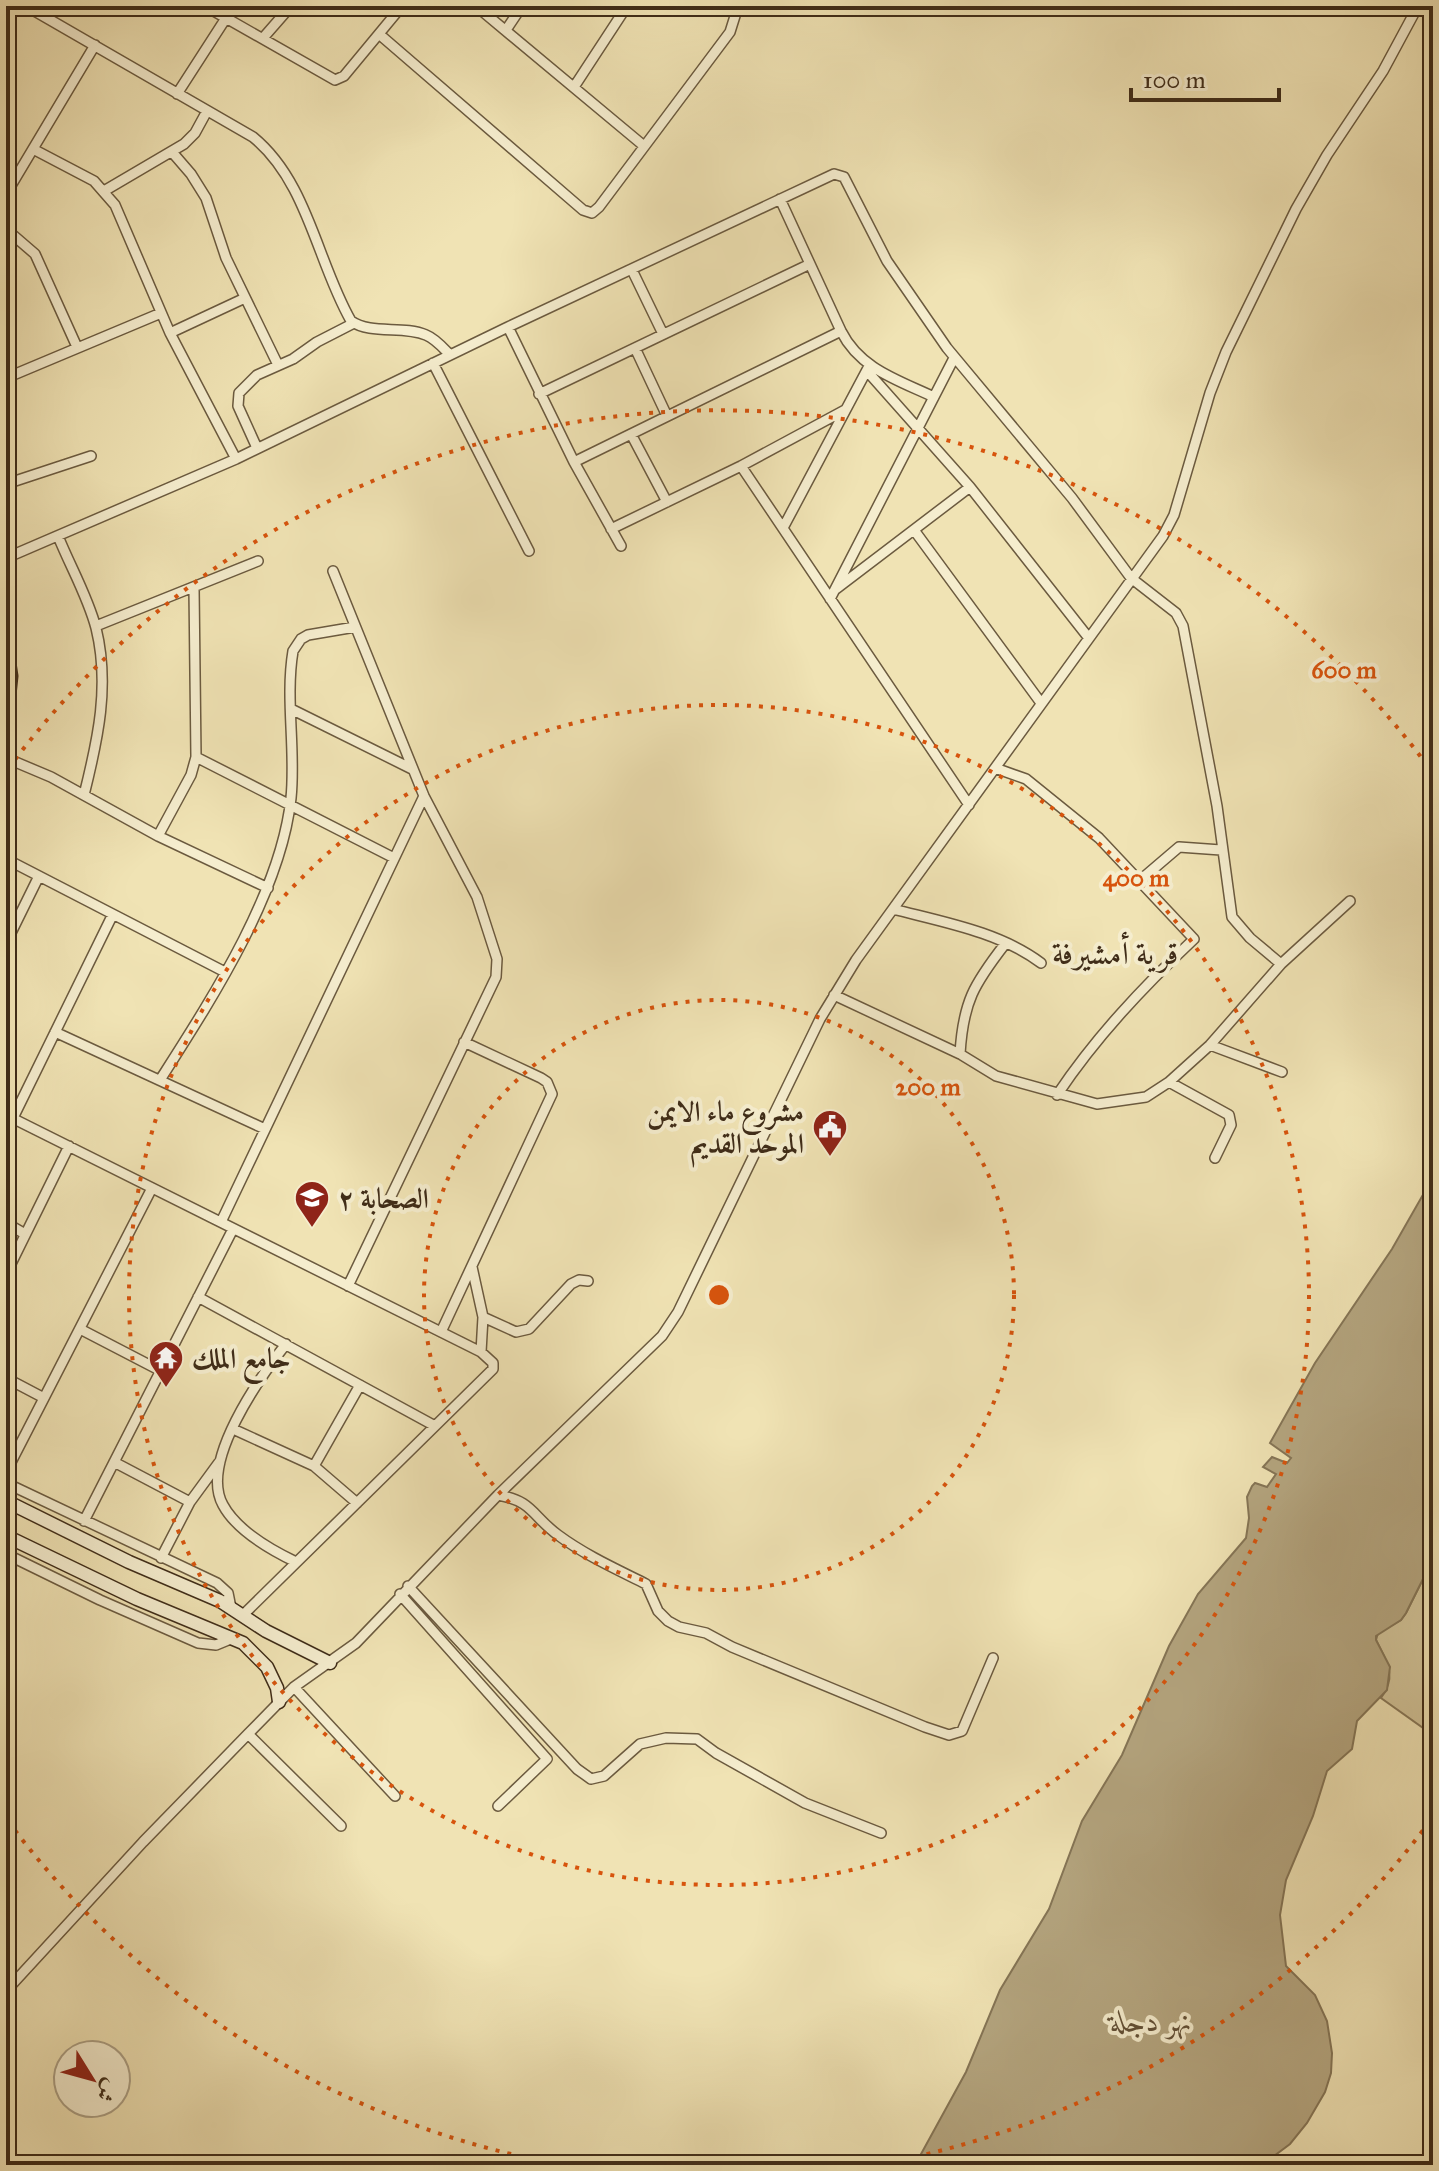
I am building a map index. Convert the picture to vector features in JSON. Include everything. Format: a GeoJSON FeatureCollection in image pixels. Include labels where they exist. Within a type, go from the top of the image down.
{"type":"FeatureCollection","features":[{"type":"Feature","properties":{"kind":"main road"},"geometry":{"type":"LineString","coordinates":[[6,643],[11,676],[6,724]]}},
{"type":"Feature","properties":{"kind":"main road"},"geometry":{"type":"LineString","coordinates":[[6,1501],[231,1608],[266,1631],[330,1663]]}},
{"type":"Feature","properties":{"kind":"main road"},"geometry":{"type":"LineString","coordinates":[[6,1536],[137,1599],[233,1638],[252,1650],[273,1677],[279,1702]]}},
{"type":"Feature","properties":{"kind":"main road"},"geometry":{"type":"LineString","coordinates":[[252,1650],[266,1631]]}},
{"type":"Feature","properties":{"kind":"street"},"geometry":{"type":"LineString","coordinates":[[6,19],[14,6]]}},
{"type":"Feature","properties":{"kind":"street"},"geometry":{"type":"LineString","coordinates":[[26,6],[253,137],[276,159],[320,248],[348,317],[354,323],[421,333],[433,339],[450,355]]}},
{"type":"Feature","properties":{"kind":"street"},"geometry":{"type":"LineString","coordinates":[[205,6],[335,80],[344,76],[402,6]]}},
{"type":"Feature","properties":{"kind":"street"},"geometry":{"type":"LineString","coordinates":[[263,38],[291,6]]}},
{"type":"Feature","properties":{"kind":"street"},"geometry":{"type":"LineString","coordinates":[[476,6],[644,146]]}},
{"type":"Feature","properties":{"kind":"street"},"geometry":{"type":"LineString","coordinates":[[506,30],[522,6]]}},
{"type":"Feature","properties":{"kind":"street"},"geometry":{"type":"LineString","coordinates":[[574,87],[627,6]]}},
{"type":"Feature","properties":{"kind":"street"},"geometry":{"type":"LineString","coordinates":[[379,34],[587,212],[596,211],[730,32],[735,16],[734,6]]}},
{"type":"Feature","properties":{"kind":"street"},"geometry":{"type":"LineString","coordinates":[[6,1991],[143,1842],[294,1687],[356,1643],[498,1495],[662,1336],[678,1312],[834,995],[856,960],[1163,536],[1174,515],[1210,393],[1226,352],[1296,209],[1327,155],[1383,71],[1418,6]]}},
{"type":"Feature","properties":{"kind":"street"},"geometry":{"type":"LineString","coordinates":[[177,94],[226,18]]}},
{"type":"Feature","properties":{"kind":"street"},"geometry":{"type":"LineString","coordinates":[[6,194],[10,176],[33,149],[95,45]]}},
{"type":"Feature","properties":{"kind":"street"},"geometry":{"type":"LineString","coordinates":[[104,191],[190,139],[207,111]]}},
{"type":"Feature","properties":{"kind":"street"},"geometry":{"type":"LineString","coordinates":[[33,149],[80,172],[104,191],[122,220],[170,333],[236,459]]}},
{"type":"Feature","properties":{"kind":"street"},"geometry":{"type":"LineString","coordinates":[[172,152],[206,198],[222,247],[278,365]]}},
{"type":"Feature","properties":{"kind":"street"},"geometry":{"type":"LineString","coordinates":[[6,558],[236,459],[834,174],[844,177],[887,261],[954,358],[1072,498],[1131,578],[1176,613],[1183,626],[1235,922],[1281,964]]}},
{"type":"Feature","properties":{"kind":"street"},"geometry":{"type":"LineString","coordinates":[[780,199],[853,352],[970,487],[1088,637]]}},
{"type":"Feature","properties":{"kind":"street"},"geometry":{"type":"LineString","coordinates":[[6,229],[35,254],[77,347]]}},
{"type":"Feature","properties":{"kind":"street"},"geometry":{"type":"LineString","coordinates":[[539,394],[810,264]]}},
{"type":"Feature","properties":{"kind":"street"},"geometry":{"type":"LineString","coordinates":[[632,270],[663,334]]}},
{"type":"Feature","properties":{"kind":"street"},"geometry":{"type":"LineString","coordinates":[[170,333],[245,298]]}},
{"type":"Feature","properties":{"kind":"street"},"geometry":{"type":"LineString","coordinates":[[6,378],[161,313]]}},
{"type":"Feature","properties":{"kind":"street"},"geometry":{"type":"LineString","coordinates":[[257,448],[237,397],[257,375],[354,323]]}},
{"type":"Feature","properties":{"kind":"street"},"geometry":{"type":"LineString","coordinates":[[508,327],[574,462],[621,546]]}},
{"type":"Feature","properties":{"kind":"street"},"geometry":{"type":"LineString","coordinates":[[574,462],[841,331]]}},
{"type":"Feature","properties":{"kind":"street"},"geometry":{"type":"LineString","coordinates":[[635,348],[667,416]]}},
{"type":"Feature","properties":{"kind":"street"},"geometry":{"type":"LineString","coordinates":[[832,595],[954,358]]}},
{"type":"Feature","properties":{"kind":"street"},"geometry":{"type":"LineString","coordinates":[[433,363],[529,551]]}},
{"type":"Feature","properties":{"kind":"street"},"geometry":{"type":"LineString","coordinates":[[868,368],[934,397]]}},
{"type":"Feature","properties":{"kind":"street"},"geometry":{"type":"LineString","coordinates":[[783,528],[868,368]]}},
{"type":"Feature","properties":{"kind":"street"},"geometry":{"type":"LineString","coordinates":[[611,529],[741,466],[845,410]]}},
{"type":"Feature","properties":{"kind":"street"},"geometry":{"type":"LineString","coordinates":[[631,434],[667,502]]}},
{"type":"Feature","properties":{"kind":"street"},"geometry":{"type":"LineString","coordinates":[[6,484],[91,456]]}},
{"type":"Feature","properties":{"kind":"street"},"geometry":{"type":"LineString","coordinates":[[741,466],[832,595],[969,805]]}},
{"type":"Feature","properties":{"kind":"street"},"geometry":{"type":"LineString","coordinates":[[832,595],[970,487]]}},
{"type":"Feature","properties":{"kind":"street"},"geometry":{"type":"LineString","coordinates":[[914,530],[1041,703]]}},
{"type":"Feature","properties":{"kind":"street"},"geometry":{"type":"LineString","coordinates":[[58,536],[96,626],[100,650],[103,697],[97,744],[84,795]]}},
{"type":"Feature","properties":{"kind":"street"},"geometry":{"type":"LineString","coordinates":[[96,626],[258,561]]}},
{"type":"Feature","properties":{"kind":"street"},"geometry":{"type":"LineString","coordinates":[[333,571],[412,769],[477,897],[497,959],[496,977],[348,1286]]}},
{"type":"Feature","properties":{"kind":"street"},"geometry":{"type":"LineString","coordinates":[[158,836],[191,775],[196,757],[194,588]]}},
{"type":"Feature","properties":{"kind":"street"},"geometry":{"type":"LineString","coordinates":[[160,1080],[225,972],[277,866],[290,806],[292,658],[296,644],[308,635],[355,627]]}},
{"type":"Feature","properties":{"kind":"street"},"geometry":{"type":"LineString","coordinates":[[291,709],[412,769]]}},
{"type":"Feature","properties":{"kind":"street"},"geometry":{"type":"LineString","coordinates":[[196,757],[394,858]]}},
{"type":"Feature","properties":{"kind":"street"},"geometry":{"type":"LineString","coordinates":[[6,758],[51,777],[158,836],[268,888]]}},
{"type":"Feature","properties":{"kind":"street"},"geometry":{"type":"LineString","coordinates":[[995,768],[1026,779],[1099,838],[1194,939],[1124,1008],[1057,1095]]}},
{"type":"Feature","properties":{"kind":"street"},"geometry":{"type":"LineString","coordinates":[[221,1222],[424,796]]}},
{"type":"Feature","properties":{"kind":"street"},"geometry":{"type":"LineString","coordinates":[[1138,882],[1179,847],[1221,850]]}},
{"type":"Feature","properties":{"kind":"street"},"geometry":{"type":"LineString","coordinates":[[6,859],[225,972]]}},
{"type":"Feature","properties":{"kind":"street"},"geometry":{"type":"LineString","coordinates":[[6,943],[38,878]]}},
{"type":"Feature","properties":{"kind":"street"},"geometry":{"type":"LineString","coordinates":[[834,995],[960,1054],[996,1076],[1097,1104],[1146,1097],[1169,1082],[1210,1045],[1281,964],[1350,901]]}},
{"type":"Feature","properties":{"kind":"street"},"geometry":{"type":"LineString","coordinates":[[893,909],[973,930],[1041,963]]}},
{"type":"Feature","properties":{"kind":"street"},"geometry":{"type":"LineString","coordinates":[[112,916],[9,1117],[481,1352],[493,1363],[493,1369],[243,1615]]}},
{"type":"Feature","properties":{"kind":"street"},"geometry":{"type":"LineString","coordinates":[[960,1054],[962,1020],[979,978],[1005,944]]}},
{"type":"Feature","properties":{"kind":"street"},"geometry":{"type":"LineString","coordinates":[[55,1032],[265,1129]]}},
{"type":"Feature","properties":{"kind":"street"},"geometry":{"type":"LineString","coordinates":[[441,1332],[552,1094],[547,1082],[541,1078],[464,1042]]}},
{"type":"Feature","properties":{"kind":"street"},"geometry":{"type":"LineString","coordinates":[[1210,1045],[1282,1072]]}},
{"type":"Feature","properties":{"kind":"street"},"geometry":{"type":"LineString","coordinates":[[1169,1082],[1229,1115],[1231,1125],[1215,1158]]}},
{"type":"Feature","properties":{"kind":"street"},"geometry":{"type":"LineString","coordinates":[[6,1274],[69,1146]]}},
{"type":"Feature","properties":{"kind":"street"},"geometry":{"type":"LineString","coordinates":[[6,1472],[152,1188]]}},
{"type":"Feature","properties":{"kind":"street"},"geometry":{"type":"LineString","coordinates":[[6,1223],[25,1234]]}},
{"type":"Feature","properties":{"kind":"street"},"geometry":{"type":"LineString","coordinates":[[84,1521],[233,1229]]}},
{"type":"Feature","properties":{"kind":"street"},"geometry":{"type":"LineString","coordinates":[[472,1267],[483,1317],[481,1352]]}},
{"type":"Feature","properties":{"kind":"street"},"geometry":{"type":"LineString","coordinates":[[483,1317],[509,1330],[523,1332],[571,1284],[579,1280],[588,1281]]}},
{"type":"Feature","properties":{"kind":"street"},"geometry":{"type":"LineString","coordinates":[[198,1297],[435,1426]]}},
{"type":"Feature","properties":{"kind":"street"},"geometry":{"type":"LineString","coordinates":[[80,1329],[161,1371]]}},
{"type":"Feature","properties":{"kind":"street"},"geometry":{"type":"LineString","coordinates":[[161,1558],[190,1502],[220,1460],[262,1376],[286,1344]]}},
{"type":"Feature","properties":{"kind":"street"},"geometry":{"type":"LineString","coordinates":[[6,1378],[44,1398]]}},
{"type":"Feature","properties":{"kind":"street"},"geometry":{"type":"LineString","coordinates":[[314,1466],[360,1385]]}},
{"type":"Feature","properties":{"kind":"street"},"geometry":{"type":"LineString","coordinates":[[233,1429],[314,1466],[357,1503]]}},
{"type":"Feature","properties":{"kind":"street"},"geometry":{"type":"LineString","coordinates":[[220,1460],[218,1486],[222,1504],[234,1520],[251,1534],[296,1562]]}},
{"type":"Feature","properties":{"kind":"street"},"geometry":{"type":"LineString","coordinates":[[114,1462],[190,1502]]}},
{"type":"Feature","properties":{"kind":"street"},"geometry":{"type":"LineString","coordinates":[[6,1483],[222,1585],[230,1598],[231,1608]]}},
{"type":"Feature","properties":{"kind":"street"},"geometry":{"type":"LineString","coordinates":[[498,1495],[519,1499],[557,1535],[646,1584],[658,1611],[679,1627],[706,1633],[732,1647],[949,1735],[962,1731],[993,1658]]}},
{"type":"Feature","properties":{"kind":"street"},"geometry":{"type":"LineString","coordinates":[[6,1554],[198,1643],[216,1645],[233,1638]]}},
{"type":"Feature","properties":{"kind":"street"},"geometry":{"type":"LineString","coordinates":[[408,1586],[577,1769],[591,1779],[604,1776],[640,1744],[666,1738],[697,1739],[805,1803],[881,1833]]}},
{"type":"Feature","properties":{"kind":"street"},"geometry":{"type":"LineString","coordinates":[[400,1594],[547,1759],[498,1806]]}},
{"type":"Feature","properties":{"kind":"street"},"geometry":{"type":"LineString","coordinates":[[294,1687],[395,1796]]}},
{"type":"Feature","properties":{"kind":"street"},"geometry":{"type":"LineString","coordinates":[[248,1734],[341,1826]]}},
{"type":"Feature","properties":{"kind":"shaded area"},"geometry":{"type":"Polygon","coordinates":[[[1433,1559],[1433,1735],[1381,1698],[1390,1675],[1376,1640],[1378,1633],[1401,1620],[1406,1613],[1433,1559]]]}},
{"type":"Feature","properties":{"kind":"water","name":"نهر دجلة"},"geometry":{"type":"Polygon","coordinates":[[[1433,1075],[1433,1559],[1401,1620],[1376,1636],[1390,1667],[1387,1690],[1357,1721],[1352,1749],[1327,1771],[1313,1816],[1286,1880],[1280,1915],[1286,1966],[1315,1995],[1327,2021],[1332,2053],[1331,2073],[1325,2092],[1290,2144],[1262,2165],[915,2165],[966,2072],[1000,1990],[1049,1909],[1082,1821],[1122,1755],[1169,1646],[1198,1594],[1246,1538],[1249,1518],[1247,1497],[1252,1486],[1255,1483],[1267,1487],[1276,1474],[1263,1467],[1272,1457],[1287,1463],[1291,1458],[1270,1443],[1315,1363],[1392,1249],[1424,1193],[1431,1152],[1433,1075]]]}},
{"type":"Feature","properties":{"kind":"place","name":"مشروع ماء الايمن الموحد القديم"},"geometry":{"type":"Point","coordinates":[830,1158]}},
{"type":"Feature","properties":{"kind":"place","name":"الصحابة ٢"},"geometry":{"type":"Point","coordinates":[312,1229]}},
{"type":"Feature","properties":{"kind":"place","name":"جامع الملك"},"geometry":{"type":"Point","coordinates":[166,1389]}},
{"type":"Feature","properties":{"kind":"district","name":"قرية أمشيرفة"},"geometry":{"type":"Point","coordinates":[1115,953]}}]}
